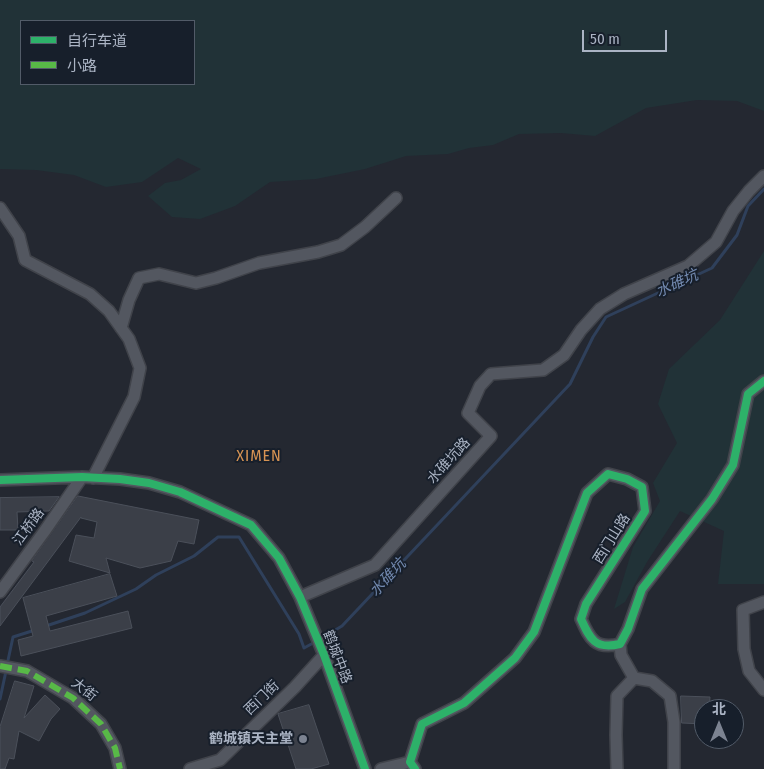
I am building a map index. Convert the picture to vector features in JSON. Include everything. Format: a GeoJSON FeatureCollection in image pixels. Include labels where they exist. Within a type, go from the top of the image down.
{"type":"FeatureCollection","features":[{"type":"Feature","properties":{"kind":"street","name":"水碓坑路"},"geometry":{"type":"LineString","coordinates":[[300,597],[375,565],[491,436],[468,413],[480,386],[491,374],[543,370],[564,355],[600,309],[624,294],[688,266],[716,242],[733,211],[764,176]]}},
{"type":"Feature","properties":{"kind":"street"},"geometry":{"type":"LineString","coordinates":[[121,328],[129,300],[139,278],[159,274],[196,283],[259,263],[326,250],[341,245],[365,227],[396,198]]}},
{"type":"Feature","properties":{"kind":"street","name":"江桥路"},"geometry":{"type":"LineString","coordinates":[[0,208],[19,236],[25,260],[90,294],[109,311],[129,339],[140,368],[134,397],[87,478],[0,592]]}},
{"type":"Feature","properties":{"kind":"street"},"geometry":{"type":"LineString","coordinates":[[634,678],[621,655],[620,644],[628,629],[642,589],[712,499],[732,465],[748,394],[764,381]]}},
{"type":"Feature","properties":{"kind":"street","name":"西门山路"},"geometry":{"type":"LineString","coordinates":[[412,765],[422,724],[464,703],[515,658],[534,632],[587,493],[608,474],[627,479],[642,488],[645,511],[586,604],[581,619],[588,636],[601,646],[620,644]]}},
{"type":"Feature","properties":{"kind":"street","name":"鹤城中路"},"geometry":{"type":"LineString","coordinates":[[0,480],[87,478],[120,479],[149,483],[180,492],[251,525],[279,558],[300,597],[365,769]]}},
{"type":"Feature","properties":{"kind":"street"},"geometry":{"type":"LineString","coordinates":[[764,602],[743,610],[744,649],[749,671],[764,690]]}},
{"type":"Feature","properties":{"kind":"street","name":"西门街"},"geometry":{"type":"LineString","coordinates":[[190,769],[220,760],[295,687],[322,651]]}},
{"type":"Feature","properties":{"kind":"street","name":"大街"},"geometry":{"type":"LineString","coordinates":[[0,666],[27,671],[73,698],[101,724],[115,748],[120,769]]}},
{"type":"Feature","properties":{"kind":"street"},"geometry":{"type":"LineString","coordinates":[[618,769],[616,735],[617,696],[634,678]]}},
{"type":"Feature","properties":{"kind":"street"},"geometry":{"type":"LineString","coordinates":[[634,678],[652,681],[670,696],[674,722],[674,769]]}},
{"type":"Feature","properties":{"kind":"street"},"geometry":{"type":"LineString","coordinates":[[382,769],[412,765]]}},
{"type":"Feature","properties":{"kind":"shaded area"},"geometry":{"type":"Polygon","coordinates":[[[0,0],[764,0],[764,111],[737,101],[697,100],[646,108],[595,136],[561,133],[519,134],[493,145],[469,148],[448,154],[406,156],[365,169],[316,179],[270,182],[235,206],[200,219],[172,217],[148,196],[165,183],[181,180],[201,169],[178,158],[142,182],[106,187],[74,175],[36,170],[0,169],[0,0]]]}},
{"type":"Feature","properties":{"kind":"shaded area"},"geometry":{"type":"Polygon","coordinates":[[[764,251],[764,584],[718,584],[724,531],[680,511],[647,562],[625,602],[614,609],[633,547],[660,501],[653,483],[677,443],[658,404],[669,369],[720,320],[764,251]]]}},
{"type":"Feature","properties":{"kind":"building"},"geometry":{"type":"Polygon","coordinates":[[[78,496],[199,520],[194,544],[178,541],[171,561],[140,568],[106,558],[110,573],[69,561],[76,535],[94,538],[97,522],[81,517],[0,626],[0,607],[34,562],[32,561],[78,496]]]}},
{"type":"Feature","properties":{"kind":"building"},"geometry":{"type":"Polygon","coordinates":[[[59,497],[49,511],[17,512],[18,530],[0,530],[0,498],[59,497]]]}},
{"type":"Feature","properties":{"kind":"building"},"geometry":{"type":"Polygon","coordinates":[[[110,574],[117,596],[46,616],[50,631],[128,611],[132,628],[21,656],[18,640],[33,636],[23,598],[110,574]]]}},
{"type":"Feature","properties":{"kind":"building"},"geometry":{"type":"Polygon","coordinates":[[[15,681],[34,686],[24,718],[45,695],[60,709],[51,719],[39,741],[19,731],[14,759],[9,758],[5,769],[0,769],[0,727],[15,681]]]}},
{"type":"Feature","properties":{"kind":"building"},"geometry":{"type":"Polygon","coordinates":[[[681,696],[710,697],[710,699],[694,699],[694,724],[682,723],[681,696]]]}},
{"type":"Feature","properties":{"kind":"building","name":"鹤城镇天主堂"},"geometry":{"type":"Polygon","coordinates":[[[309,705],[329,764],[311,769],[296,769],[278,714],[309,705]]]}},
{"type":"Feature","properties":{"kind":"waterway","name":"水碓坑"},"geometry":{"type":"LineString","coordinates":[[320,639],[342,626],[570,384],[593,337],[606,317],[712,268],[737,235],[748,206],[764,189]]}},
{"type":"Feature","properties":{"kind":"waterway","name":"水碓坑"},"geometry":{"type":"LineString","coordinates":[[46,626],[85,613],[136,589],[156,575],[194,556],[218,537],[239,537],[299,634],[304,648],[315,642]]}},
{"type":"Feature","properties":{"kind":"waterway","name":"水碓坑"},"geometry":{"type":"LineString","coordinates":[[7,665],[13,637],[35,630]]}},
{"type":"Feature","properties":{"kind":"waterway","name":"水碓坑"},"geometry":{"type":"LineString","coordinates":[[0,699],[6,671]]}},
{"type":"Feature","properties":{"kind":"marked path"},"geometry":{"type":"LineString","coordinates":[[0,666],[27,671],[73,698],[101,724],[115,748],[120,769]]}},
{"type":"Feature","properties":{"kind":"cycle path"},"geometry":{"type":"LineString","coordinates":[[415,769],[410,762],[422,724],[464,703],[515,658],[534,632],[587,493],[608,474],[627,479],[642,487],[645,511],[586,604],[581,619],[594,641],[605,645],[620,644],[628,629],[642,589],[712,499],[733,465],[748,394],[764,381]]}},
{"type":"Feature","properties":{"kind":"cycle path"},"geometry":{"type":"LineString","coordinates":[[0,480],[82,477],[149,483],[180,492],[251,525],[279,558],[300,597],[324,655],[365,769]]}},
{"type":"Feature","properties":{"kind":"place","name":"鹤城镇天主堂"},"geometry":{"type":"Point","coordinates":[303,739]}},
{"type":"Feature","properties":{"kind":"district","name":"XIMEN"},"geometry":{"type":"Point","coordinates":[259,457]}}]}
